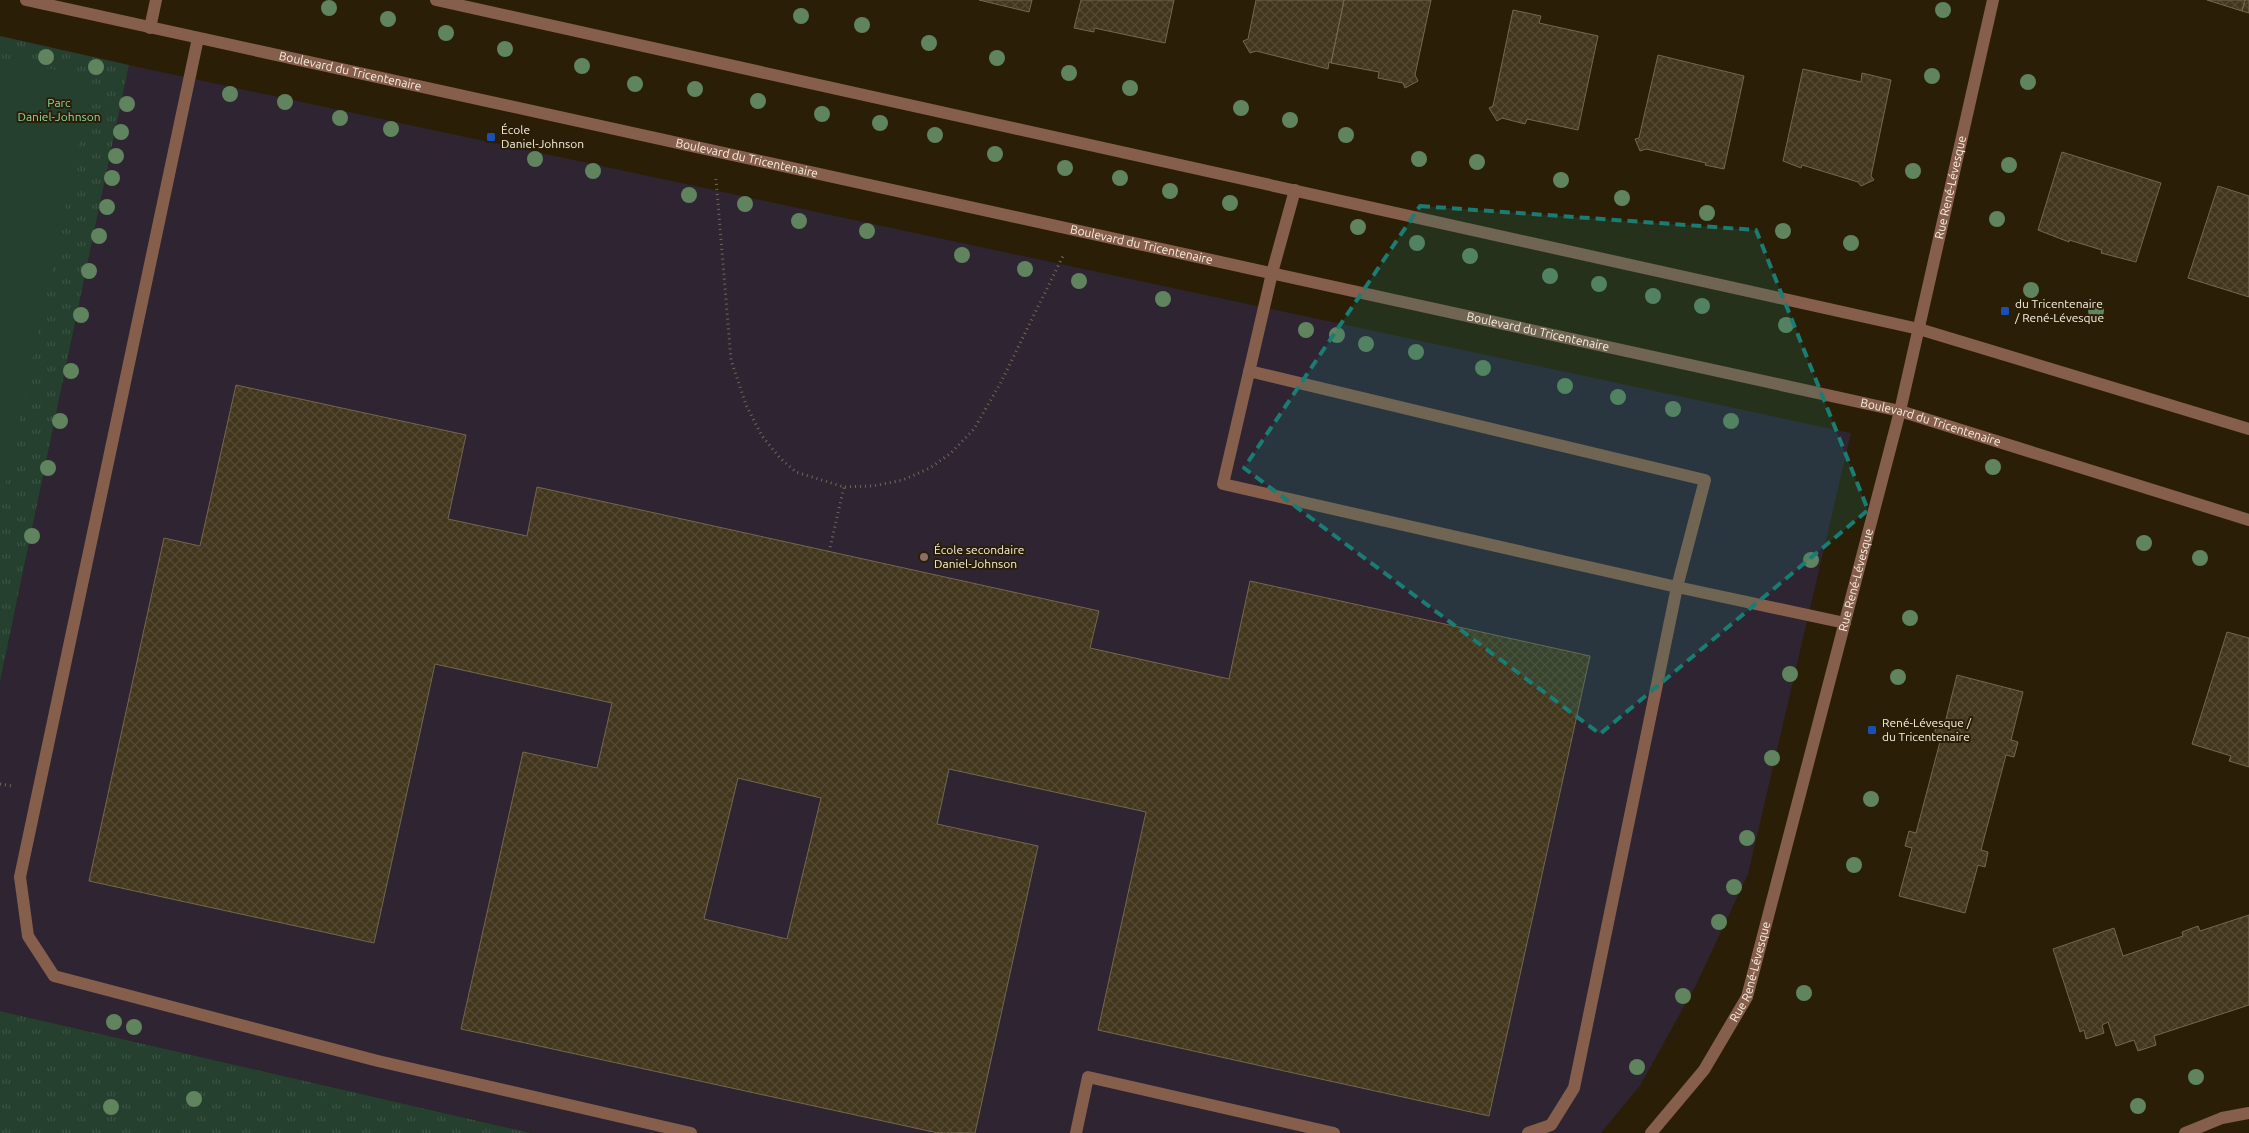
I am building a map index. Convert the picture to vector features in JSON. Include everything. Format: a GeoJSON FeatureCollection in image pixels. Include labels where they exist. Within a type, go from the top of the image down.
{"type":"FeatureCollection","features":[{"type":"Feature","properties":{"kind":"street","name":"Boulevard du Tricentenaire"},"geometry":{"type":"LineString","coordinates":[[26,0],[1900,411],[2249,520]]}},
{"type":"Feature","properties":{"kind":"street"},"geometry":{"type":"LineString","coordinates":[[150,28],[156,0]]}},
{"type":"Feature","properties":{"kind":"street"},"geometry":{"type":"LineString","coordinates":[[436,0],[1919,329],[2249,429]]}},
{"type":"Feature","properties":{"kind":"street","name":"Rue René-Lévesque"},"geometry":{"type":"LineString","coordinates":[[1651,1133],[1704,1070],[1747,997],[1900,411],[1993,0]]}},
{"type":"Feature","properties":{"kind":"street"},"geometry":{"type":"LineString","coordinates":[[198,38],[20,877],[28,936],[54,976],[378,1061],[690,1133]]}},
{"type":"Feature","properties":{"kind":"street"},"geometry":{"type":"LineString","coordinates":[[1295,190],[1272,273],[1222,484],[1844,623]]}},
{"type":"Feature","properties":{"kind":"street"},"geometry":{"type":"LineString","coordinates":[[1249,371],[1705,480],[1677,587],[1574,1088],[1551,1126],[1528,1133]]}},
{"type":"Feature","properties":{"kind":"street"},"geometry":{"type":"LineString","coordinates":[[1076,1133],[1088,1076],[1334,1133]]}},
{"type":"Feature","properties":{"kind":"street"},"geometry":{"type":"LineString","coordinates":[[2185,1133],[2222,1118],[2249,1113]]}},
{"type":"Feature","properties":{"kind":"path"},"geometry":{"type":"LineString","coordinates":[[714,151],[731,360],[746,405],[762,436],[790,467],[803,474],[844,487],[873,486],[903,480],[930,468],[952,453],[974,429],[1000,384],[1076,231]]}},
{"type":"Feature","properties":{"kind":"path"},"geometry":{"type":"LineString","coordinates":[[829,552],[844,487]]}},
{"type":"Feature","properties":{"kind":"highlighted area"},"geometry":{"type":"Polygon","coordinates":[[[1420,206],[1756,230],[1868,510],[1600,734],[1244,468],[1420,206]]]}},
{"type":"Feature","properties":{"kind":"shaded area","name":"École secondaire Daniel-Johnson"},"geometry":{"type":"Polygon","coordinates":[[[129,65],[1851,433],[1748,874],[1697,983],[1641,1084],[1601,1133],[531,1133],[0,1011],[0,682],[129,65]]]}},
{"type":"Feature","properties":{"kind":"green space","name":"Parc Daniel-Johnson"},"geometry":{"type":"Polygon","coordinates":[[[0,36],[129,65],[0,682],[0,36]]]}},
{"type":"Feature","properties":{"kind":"green space"},"geometry":{"type":"Polygon","coordinates":[[[0,58],[93,78],[0,510],[0,58]]]}},
{"type":"Feature","properties":{"kind":"green space"},"geometry":{"type":"Polygon","coordinates":[[[0,1011],[531,1133],[0,1133],[0,1011]]]}},
{"type":"Feature","properties":{"kind":"building"},"geometry":{"type":"Polygon","coordinates":[[[979,0],[1032,0],[1029,12],[979,0]]]}},
{"type":"Feature","properties":{"kind":"building"},"geometry":{"type":"Polygon","coordinates":[[[1081,0],[1174,0],[1165,43],[1094,28],[1094,32],[1074,28],[1081,0]]]}},
{"type":"Feature","properties":{"kind":"building"},"geometry":{"type":"Polygon","coordinates":[[[1256,0],[1344,0],[1331,63],[1329,62],[1328,69],[1256,51],[1250,53],[1243,41],[1248,39],[1256,0]]]}},
{"type":"Feature","properties":{"kind":"building"},"geometry":{"type":"Polygon","coordinates":[[[1344,0],[1431,0],[1415,75],[1418,81],[1405,88],[1403,83],[1378,78],[1379,72],[1331,63],[1344,0]]]}},
{"type":"Feature","properties":{"kind":"building"},"geometry":{"type":"Polygon","coordinates":[[[2207,0],[2245,0],[2242,11],[2207,0]]]}},
{"type":"Feature","properties":{"kind":"building"},"geometry":{"type":"Polygon","coordinates":[[[2245,0],[2249,0],[2249,13],[2242,11],[2245,0]]]}},
{"type":"Feature","properties":{"kind":"building"},"geometry":{"type":"Polygon","coordinates":[[[1513,10],[1541,16],[1539,23],[1598,36],[1578,130],[1527,119],[1525,124],[1502,118],[1497,121],[1489,108],[1493,106],[1513,10]]]}},
{"type":"Feature","properties":{"kind":"building"},"geometry":{"type":"Polygon","coordinates":[[[1658,55],[1744,76],[1724,169],[1646,149],[1640,151],[1635,139],[1639,138],[1658,55]]]}},
{"type":"Feature","properties":{"kind":"building"},"geometry":{"type":"Polygon","coordinates":[[[1803,69],[1861,82],[1862,73],[1891,80],[1871,176],[1874,180],[1861,186],[1858,182],[1802,165],[1801,168],[1783,161],[1803,69]]]}},
{"type":"Feature","properties":{"kind":"building"},"geometry":{"type":"Polygon","coordinates":[[[2062,152],[2161,183],[2136,262],[2101,253],[2102,250],[2069,240],[2069,242],[2038,230],[2062,152]]]}},
{"type":"Feature","properties":{"kind":"building"},"geometry":{"type":"Polygon","coordinates":[[[2218,186],[2249,196],[2249,297],[2188,278],[2218,186]]]}},
{"type":"Feature","properties":{"kind":"building"},"geometry":{"type":"Polygon","coordinates":[[[236,385],[466,435],[448,519],[527,536],[537,487],[1099,611],[1090,648],[1229,679],[1250,581],[1590,656],[1489,1116],[1098,1030],[1146,812],[949,769],[937,824],[1038,846],[975,1133],[938,1133],[461,1029],[523,752],[597,768],[612,703],[435,664],[374,943],[89,881],[164,538],[200,546],[236,385]],[[738,778],[704,919],[787,939],[821,798],[738,778]]]}},
{"type":"Feature","properties":{"kind":"building"},"geometry":{"type":"Polygon","coordinates":[[[2227,632],[2249,638],[2249,767],[2229,761],[2231,756],[2192,744],[2227,632]]]}},
{"type":"Feature","properties":{"kind":"building"},"geometry":{"type":"Polygon","coordinates":[[[1957,675],[2023,692],[2011,740],[2018,742],[2014,757],[2006,755],[1981,850],[1988,852],[1985,867],[1978,865],[1965,913],[1899,896],[1912,848],[1905,846],[1909,831],[1916,833],[1941,738],[1934,736],[1937,721],[1945,723],[1957,675]]]}},
{"type":"Feature","properties":{"kind":"building"},"geometry":{"type":"Polygon","coordinates":[[[2249,915],[2249,1005],[2154,1036],[2156,1045],[2138,1051],[2134,1040],[2116,1046],[2108,1022],[2102,1025],[2104,1033],[2086,1039],[2084,1030],[2080,1032],[2053,949],[2114,928],[2123,956],[2183,936],[2182,932],[2198,926],[2200,931],[2249,915]]]}},
{"type":"Feature","properties":{"kind":"place","name":"École Daniel-Johnson"},"geometry":{"type":"Point","coordinates":[491,137]}},
{"type":"Feature","properties":{"kind":"place","name":"du Tricentenaire / René-Lévesque"},"geometry":{"type":"Point","coordinates":[2005,311]}},
{"type":"Feature","properties":{"kind":"place","name":"École secondaire Daniel-Johnson"},"geometry":{"type":"Point","coordinates":[924,557]}},
{"type":"Feature","properties":{"kind":"place","name":"René-Lévesque / du Tricentenaire"},"geometry":{"type":"Point","coordinates":[1872,730]}}]}
